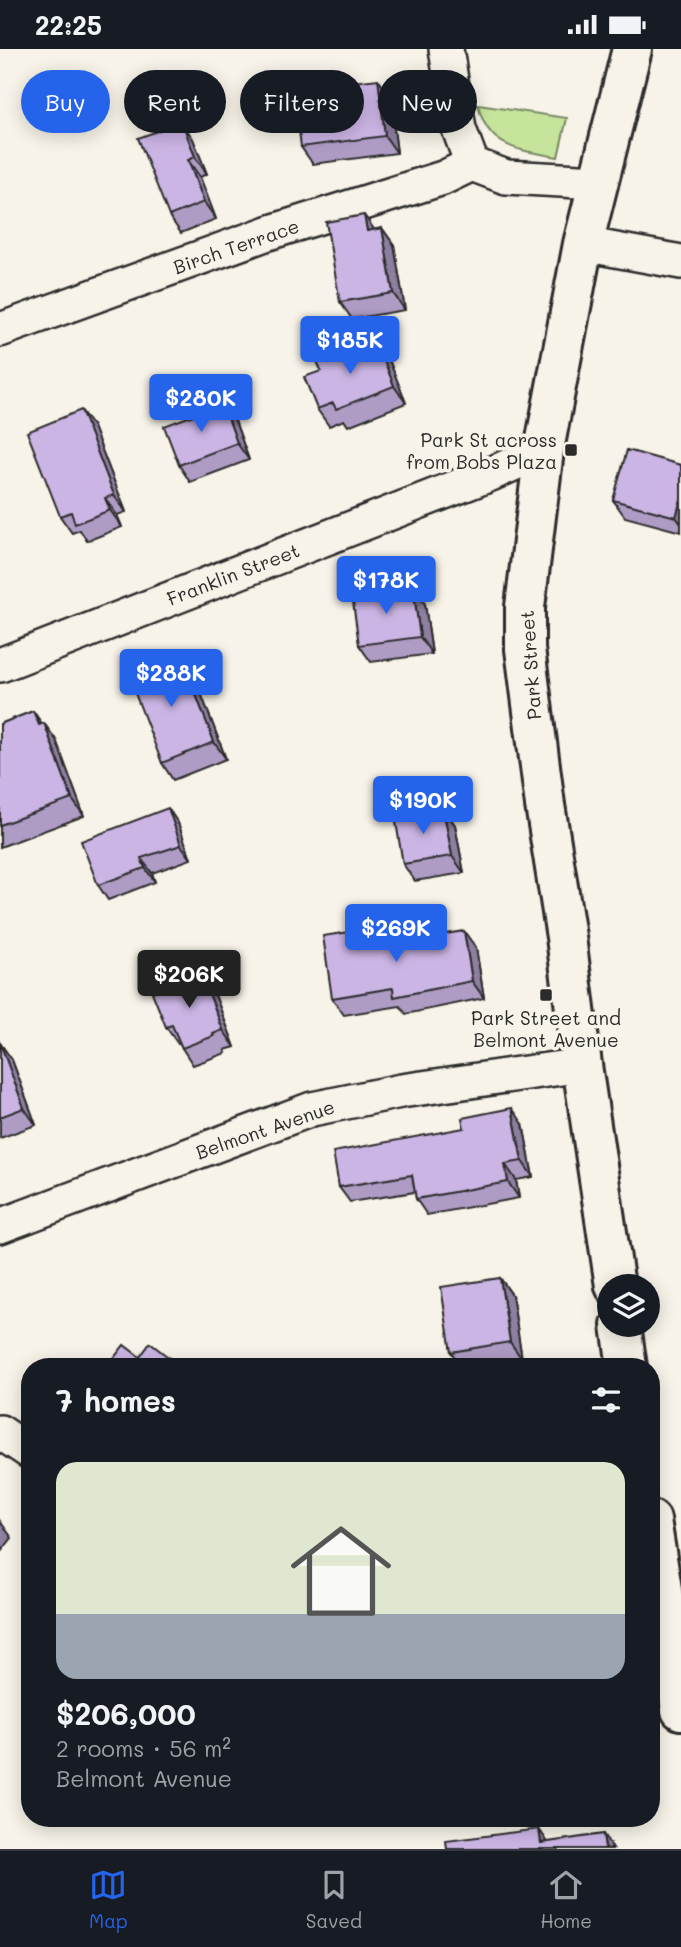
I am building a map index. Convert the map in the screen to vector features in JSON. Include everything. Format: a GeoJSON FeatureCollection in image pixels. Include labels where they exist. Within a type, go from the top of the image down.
{"type":"FeatureCollection","features":[{"type":"Feature","properties":{"kind":"main road","name":"Park Street"},"geometry":{"type":"LineString","coordinates":[[613,1274],[525,649],[528,575],[544,450],[583,244],[632,49]]}},
{"type":"Feature","properties":{"kind":"main road"},"geometry":{"type":"LineString","coordinates":[[623,1337],[626,1358]]}},
{"type":"Feature","properties":{"kind":"main road"},"geometry":{"type":"LineString","coordinates":[[660,1638],[662,1664],[681,1710]]}},
{"type":"Feature","properties":{"kind":"street"},"geometry":{"type":"LineString","coordinates":[[446,49],[459,129],[472,164],[506,177],[598,182]]}},
{"type":"Feature","properties":{"kind":"street","name":"Birch Terrace"},"geometry":{"type":"LineString","coordinates":[[0,330],[268,233],[443,178],[472,164]]}},
{"type":"Feature","properties":{"kind":"street"},"geometry":{"type":"LineString","coordinates":[[583,244],[681,262]]}},
{"type":"Feature","properties":{"kind":"street","name":"Franklin Street"},"geometry":{"type":"LineString","coordinates":[[0,665],[494,473],[544,450]]}},
{"type":"Feature","properties":{"kind":"street","name":"Belmont Avenue"},"geometry":{"type":"LineString","coordinates":[[0,1226],[312,1109],[401,1091],[582,1065]]}},
{"type":"Feature","properties":{"kind":"street"},"geometry":{"type":"LineString","coordinates":[[0,1431],[21,1446]]}},
{"type":"Feature","properties":{"kind":"green space"},"geometry":{"type":"Polygon","coordinates":[[[478,105],[567,118],[558,157],[518,149],[497,139],[489,131],[478,105]]]}},
{"type":"Feature","properties":{"kind":"building"},"geometry":{"type":"Polygon","coordinates":[[[378,79],[378,133],[385,133],[385,136],[301,147],[299,133],[364,133],[364,81],[378,79]]]}},
{"type":"Feature","properties":{"kind":"building"},"geometry":{"type":"Polygon","coordinates":[[[152,133],[186,133],[195,157],[188,160],[204,202],[169,216],[138,138],[152,133]]]}},
{"type":"Feature","properties":{"kind":"building"},"geometry":{"type":"Polygon","coordinates":[[[364,215],[367,231],[382,228],[393,293],[340,302],[326,222],[364,215]]]}},
{"type":"Feature","properties":{"kind":"building"},"geometry":{"type":"Polygon","coordinates":[[[375,338],[394,386],[336,409],[333,403],[317,409],[304,377],[321,371],[317,361],[375,338]]]}},
{"type":"Feature","properties":{"kind":"building"},"geometry":{"type":"Polygon","coordinates":[[[223,404],[237,443],[179,465],[164,426],[223,404]]]}},
{"type":"Feature","properties":{"kind":"building"},"geometry":{"type":"Polygon","coordinates":[[[81,410],[114,495],[105,498],[110,510],[75,524],[71,512],[60,516],[27,432],[81,410]]]}},
{"type":"Feature","properties":{"kind":"building"},"geometry":{"type":"Polygon","coordinates":[[[627,450],[681,465],[681,499],[676,517],[613,500],[627,450]]]}},
{"type":"Feature","properties":{"kind":"building"},"geometry":{"type":"Polygon","coordinates":[[[413,587],[420,637],[359,645],[352,595],[413,587]]]}},
{"type":"Feature","properties":{"kind":"building"},"geometry":{"type":"Polygon","coordinates":[[[172,656],[178,669],[185,666],[214,742],[162,763],[133,688],[139,685],[133,672],[172,656]]]}},
{"type":"Feature","properties":{"kind":"building"},"geometry":{"type":"Polygon","coordinates":[[[33,711],[39,725],[44,723],[72,799],[0,825],[0,724],[33,711]]]}},
{"type":"Feature","properties":{"kind":"building"},"geometry":{"type":"Polygon","coordinates":[[[168,808],[181,845],[141,858],[145,868],[98,885],[81,841],[168,808]]]}},
{"type":"Feature","properties":{"kind":"building"},"geometry":{"type":"Polygon","coordinates":[[[443,808],[452,856],[403,864],[395,816],[443,808]]]}},
{"type":"Feature","properties":{"kind":"building"},"geometry":{"type":"Polygon","coordinates":[[[356,931],[359,948],[464,931],[472,981],[394,997],[393,988],[332,998],[323,936],[356,931]]]}},
{"type":"Feature","properties":{"kind":"building"},"geometry":{"type":"Polygon","coordinates":[[[201,973],[223,1030],[182,1048],[172,1025],[166,1027],[152,992],[201,973]]]}},
{"type":"Feature","properties":{"kind":"building"},"geometry":{"type":"Polygon","coordinates":[[[0,1043],[24,1108],[0,1117],[0,1043]]]}},
{"type":"Feature","properties":{"kind":"building"},"geometry":{"type":"Polygon","coordinates":[[[512,1108],[522,1161],[505,1164],[508,1182],[416,1199],[412,1175],[339,1187],[333,1152],[464,1128],[462,1118],[512,1108]]]}},
{"type":"Feature","properties":{"kind":"building"},"geometry":{"type":"Polygon","coordinates":[[[500,1278],[510,1342],[451,1352],[441,1287],[500,1278]]]}},
{"type":"Feature","properties":{"kind":"building"},"geometry":{"type":"Polygon","coordinates":[[[150,1343],[170,1358],[114,1358],[124,1345],[140,1357],[150,1343]]]}},
{"type":"Feature","properties":{"kind":"building"},"geometry":{"type":"Polygon","coordinates":[[[539,1829],[541,1843],[603,1834],[605,1849],[447,1849],[446,1841],[539,1829]]]}},
{"type":"Feature","properties":{"kind":"place","name":"Park St across from Bobs Plaza"},"geometry":{"type":"Point","coordinates":[571,450]}},
{"type":"Feature","properties":{"kind":"place","name":"Park Street and Belmont Avenue"},"geometry":{"type":"Point","coordinates":[546,995]}}]}
